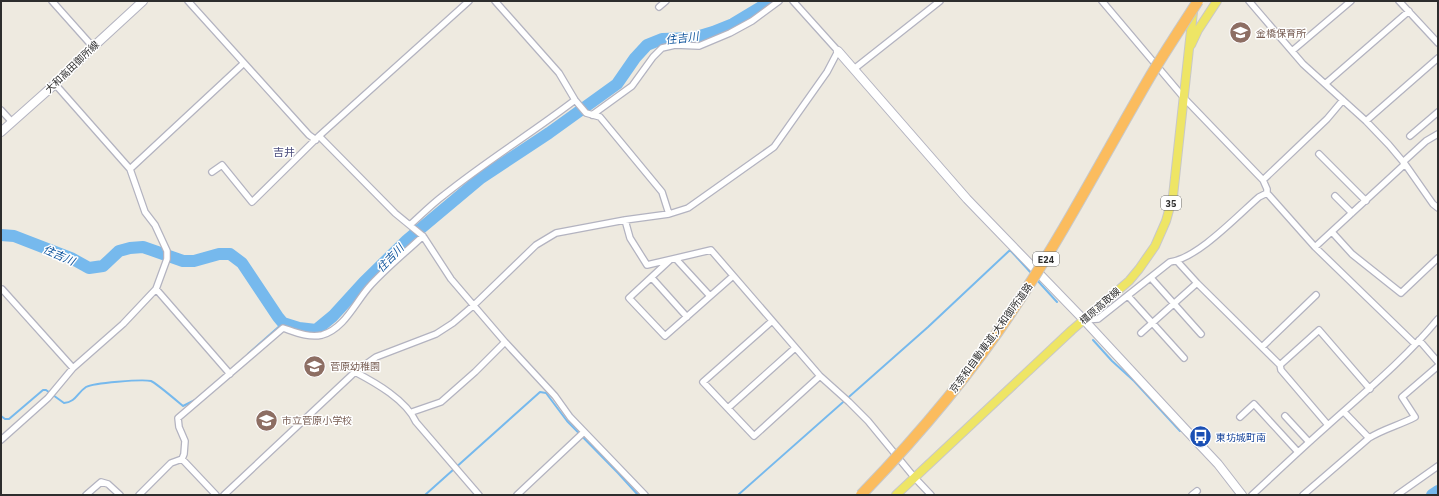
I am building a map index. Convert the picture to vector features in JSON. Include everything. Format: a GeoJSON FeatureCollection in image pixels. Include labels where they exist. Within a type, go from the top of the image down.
{"type":"FeatureCollection","features":[{"type":"Feature","properties":{"kind":"highway","name":"京奈和自動車道;大和御所道路"},"geometry":{"type":"LineString","coordinates":[[861,495],[927,423],[971,368],[1016,306],[1070,220],[1151,76],[1198,1]]}},
{"type":"Feature","properties":{"kind":"main road","name":"橿原高取線"},"geometry":{"type":"LineString","coordinates":[[896,495],[1084,320],[1129,281],[1140,269],[1152,251],[1162,233],[1173,196],[1184,98],[1187,55],[1195,1]]}},
{"type":"Feature","properties":{"kind":"main road","name":"橿原高取線"},"geometry":{"type":"LineString","coordinates":[[1187,55],[1198,30],[1217,1]]}},
{"type":"Feature","properties":{"kind":"street"},"geometry":{"type":"LineString","coordinates":[[52,1],[93,46]]}},
{"type":"Feature","properties":{"kind":"street","name":"大和高田御所線"},"geometry":{"type":"LineString","coordinates":[[1,132],[55,84],[93,46],[143,1]]}},
{"type":"Feature","properties":{"kind":"street"},"geometry":{"type":"LineString","coordinates":[[188,1],[309,135],[318,138],[395,212],[423,236],[451,279],[505,342],[555,396],[582,434],[645,495]]}},
{"type":"Feature","properties":{"kind":"street"},"geometry":{"type":"LineString","coordinates":[[212,172],[222,165],[252,202],[318,138],[469,1]]}},
{"type":"Feature","properties":{"kind":"street"},"geometry":{"type":"LineString","coordinates":[[495,1],[559,73],[575,100],[586,113],[600,117],[662,192],[669,214]]}},
{"type":"Feature","properties":{"kind":"street"},"geometry":{"type":"LineString","coordinates":[[659,7],[666,1]]}},
{"type":"Feature","properties":{"kind":"street"},"geometry":{"type":"LineString","coordinates":[[592,114],[632,86],[653,57],[662,48],[675,45],[699,46],[730,33],[752,21],[779,1]]}},
{"type":"Feature","properties":{"kind":"street"},"geometry":{"type":"LineString","coordinates":[[793,1],[854,68],[967,199],[1084,320],[1213,459],[1242,495]]}},
{"type":"Feature","properties":{"kind":"street"},"geometry":{"type":"LineString","coordinates":[[854,68],[940,1]]}},
{"type":"Feature","properties":{"kind":"street"},"geometry":{"type":"LineString","coordinates":[[1102,1],[1184,98],[1263,180],[1267,188],[1267,193],[1315,247],[1438,362]]}},
{"type":"Feature","properties":{"kind":"street"},"geometry":{"type":"LineString","coordinates":[[1249,1],[1303,64],[1343,100],[1389,145],[1404,163],[1433,204],[1438,208]]}},
{"type":"Feature","properties":{"kind":"street"},"geometry":{"type":"LineString","coordinates":[[1292,51],[1351,1]]}},
{"type":"Feature","properties":{"kind":"street"},"geometry":{"type":"LineString","coordinates":[[1399,1],[1438,43]]}},
{"type":"Feature","properties":{"kind":"street"},"geometry":{"type":"LineString","coordinates":[[1325,84],[1409,11]]}},
{"type":"Feature","properties":{"kind":"street"},"geometry":{"type":"LineString","coordinates":[[224,495],[355,372],[376,357],[436,334],[453,323],[474,306],[536,245],[556,233],[625,220],[669,214],[688,208],[774,147],[828,72],[838,51]]}},
{"type":"Feature","properties":{"kind":"street"},"geometry":{"type":"LineString","coordinates":[[1366,122],[1438,58]]}},
{"type":"Feature","properties":{"kind":"street"},"geometry":{"type":"LineString","coordinates":[[130,169],[244,63]]}},
{"type":"Feature","properties":{"kind":"street"},"geometry":{"type":"LineString","coordinates":[[1,440],[48,398],[73,368],[123,324],[156,289],[167,259],[167,251],[155,225],[145,212],[130,169],[55,84]]}},
{"type":"Feature","properties":{"kind":"street"},"geometry":{"type":"LineString","coordinates":[[410,225],[444,195],[575,100]]}},
{"type":"Feature","properties":{"kind":"street"},"geometry":{"type":"LineString","coordinates":[[1263,180],[1327,119],[1343,100]]}},
{"type":"Feature","properties":{"kind":"street"},"geometry":{"type":"LineString","coordinates":[[1,110],[12,122]]}},
{"type":"Feature","properties":{"kind":"street"},"geometry":{"type":"LineString","coordinates":[[1410,136],[1438,112]]}},
{"type":"Feature","properties":{"kind":"street"},"geometry":{"type":"LineString","coordinates":[[1315,247],[1366,201],[1426,140],[1438,134]]}},
{"type":"Feature","properties":{"kind":"street"},"geometry":{"type":"LineString","coordinates":[[1318,154],[1366,201]]}},
{"type":"Feature","properties":{"kind":"street"},"geometry":{"type":"LineString","coordinates":[[1084,320],[1098,319],[1170,262],[1177,261],[1197,251],[1259,197],[1267,193]]}},
{"type":"Feature","properties":{"kind":"street"},"geometry":{"type":"LineString","coordinates":[[1335,196],[1352,214]]}},
{"type":"Feature","properties":{"kind":"street"},"geometry":{"type":"LineString","coordinates":[[625,220],[630,238],[647,265],[711,250],[820,376],[868,421],[930,495]]}},
{"type":"Feature","properties":{"kind":"street"},"geometry":{"type":"LineString","coordinates":[[1332,232],[1352,254],[1401,293],[1438,258]]}},
{"type":"Feature","properties":{"kind":"street"},"geometry":{"type":"LineString","coordinates":[[140,495],[171,463],[182,458],[184,454],[185,441],[179,427],[178,418],[283,328],[308,336],[321,335],[331,331],[342,322],[369,287],[423,236]]}},
{"type":"Feature","properties":{"kind":"street"},"geometry":{"type":"LineString","coordinates":[[674,259],[629,298],[665,336],[732,276]]}},
{"type":"Feature","properties":{"kind":"street"},"geometry":{"type":"LineString","coordinates":[[674,259],[710,296]]}},
{"type":"Feature","properties":{"kind":"street"},"geometry":{"type":"LineString","coordinates":[[1177,261],[1197,283],[1280,365],[1281,370],[1328,425]]}},
{"type":"Feature","properties":{"kind":"street"},"geometry":{"type":"LineString","coordinates":[[652,278],[687,317]]}},
{"type":"Feature","properties":{"kind":"street"},"geometry":{"type":"LineString","coordinates":[[1150,278],[1201,334]]}},
{"type":"Feature","properties":{"kind":"street"},"geometry":{"type":"LineString","coordinates":[[1141,333],[1197,283]]}},
{"type":"Feature","properties":{"kind":"street"},"geometry":{"type":"LineString","coordinates":[[1,289],[73,368]]}},
{"type":"Feature","properties":{"kind":"street"},"geometry":{"type":"LineString","coordinates":[[156,289],[230,374]]}},
{"type":"Feature","properties":{"kind":"street"},"geometry":{"type":"LineString","coordinates":[[1262,346],[1316,295]]}},
{"type":"Feature","properties":{"kind":"street"},"geometry":{"type":"LineString","coordinates":[[1128,296],[1184,358]]}},
{"type":"Feature","properties":{"kind":"street"},"geometry":{"type":"LineString","coordinates":[[1252,495],[1309,442],[1370,389],[1438,319]]}},
{"type":"Feature","properties":{"kind":"street"},"geometry":{"type":"LineString","coordinates":[[772,321],[703,382],[754,436],[820,376]]}},
{"type":"Feature","properties":{"kind":"street"},"geometry":{"type":"LineString","coordinates":[[1280,365],[1319,330],[1370,389]]}},
{"type":"Feature","properties":{"kind":"street"},"geometry":{"type":"LineString","coordinates":[[412,412],[441,402],[475,372],[505,342]]}},
{"type":"Feature","properties":{"kind":"street"},"geometry":{"type":"LineString","coordinates":[[728,408],[795,348]]}},
{"type":"Feature","properties":{"kind":"street"},"geometry":{"type":"LineString","coordinates":[[1303,495],[1369,438],[1380,431],[1399,425],[1415,417],[1402,397],[1438,366]]}},
{"type":"Feature","properties":{"kind":"street"},"geometry":{"type":"LineString","coordinates":[[355,372],[376,383],[412,412],[416,422],[479,495]]}},
{"type":"Feature","properties":{"kind":"street"},"geometry":{"type":"LineString","coordinates":[[1240,417],[1254,404],[1298,452]]}},
{"type":"Feature","properties":{"kind":"street"},"geometry":{"type":"LineString","coordinates":[[1344,412],[1369,438]]}},
{"type":"Feature","properties":{"kind":"street"},"geometry":{"type":"LineString","coordinates":[[1286,416],[1309,442]]}},
{"type":"Feature","properties":{"kind":"street"},"geometry":{"type":"LineString","coordinates":[[517,495],[582,434]]}},
{"type":"Feature","properties":{"kind":"street"},"geometry":{"type":"LineString","coordinates":[[182,458],[216,495]]}},
{"type":"Feature","properties":{"kind":"street"},"geometry":{"type":"LineString","coordinates":[[1397,495],[1438,466]]}},
{"type":"Feature","properties":{"kind":"street"},"geometry":{"type":"LineString","coordinates":[[86,495],[101,482],[108,484],[120,495]]}},
{"type":"Feature","properties":{"kind":"street"},"geometry":{"type":"LineString","coordinates":[[1192,495],[1197,491]]}},
{"type":"Feature","properties":{"kind":"waterway","name":"住吉川"},"geometry":{"type":"LineString","coordinates":[[1,235],[14,236],[71,258],[89,268],[103,266],[119,251],[130,248],[143,247],[183,261],[194,261],[219,254],[230,254],[242,263],[283,323],[299,328],[316,330],[333,316],[364,282],[407,240],[481,178],[549,133],[617,84],[635,58],[647,45],[662,39],[693,38],[713,32],[733,24],[771,1]]}},
{"type":"Feature","properties":{"kind":"waterway"},"geometry":{"type":"LineString","coordinates":[[738,495],[928,327],[1010,250],[1032,274]]}},
{"type":"Feature","properties":{"kind":"waterway"},"geometry":{"type":"LineString","coordinates":[[1036,279],[1057,302]]}},
{"type":"Feature","properties":{"kind":"waterway"},"geometry":{"type":"LineString","coordinates":[[248,354],[283,323]]}},
{"type":"Feature","properties":{"kind":"waterway"},"geometry":{"type":"LineString","coordinates":[[1093,340],[1112,361],[1134,381],[1180,431]]}},
{"type":"Feature","properties":{"kind":"waterway"},"geometry":{"type":"LineString","coordinates":[[1,416],[5,419],[9,419],[43,390],[46,390],[64,403],[74,399],[86,387],[107,383],[151,381],[162,388],[183,406],[201,395]]}},
{"type":"Feature","properties":{"kind":"waterway"},"geometry":{"type":"LineString","coordinates":[[425,495],[540,392],[546,393],[567,421],[638,495]]}},
{"type":"Feature","properties":{"kind":"waterway"},"geometry":{"type":"LineString","coordinates":[[1432,495],[1438,491]]}},
{"type":"Feature","properties":{"kind":"place","name":"金橋保育所"},"geometry":{"type":"Point","coordinates":[1241,33]}},
{"type":"Feature","properties":{"kind":"place","name":"菅原幼稚園"},"geometry":{"type":"Point","coordinates":[314,366]}},
{"type":"Feature","properties":{"kind":"place","name":"市立菅原小学校"},"geometry":{"type":"Point","coordinates":[266,420]}},
{"type":"Feature","properties":{"kind":"place","name":"東坊城町南"},"geometry":{"type":"Point","coordinates":[1200,437]}},
{"type":"Feature","properties":{"kind":"district","name":"吉井"},"geometry":{"type":"Point","coordinates":[284,152]}}]}
